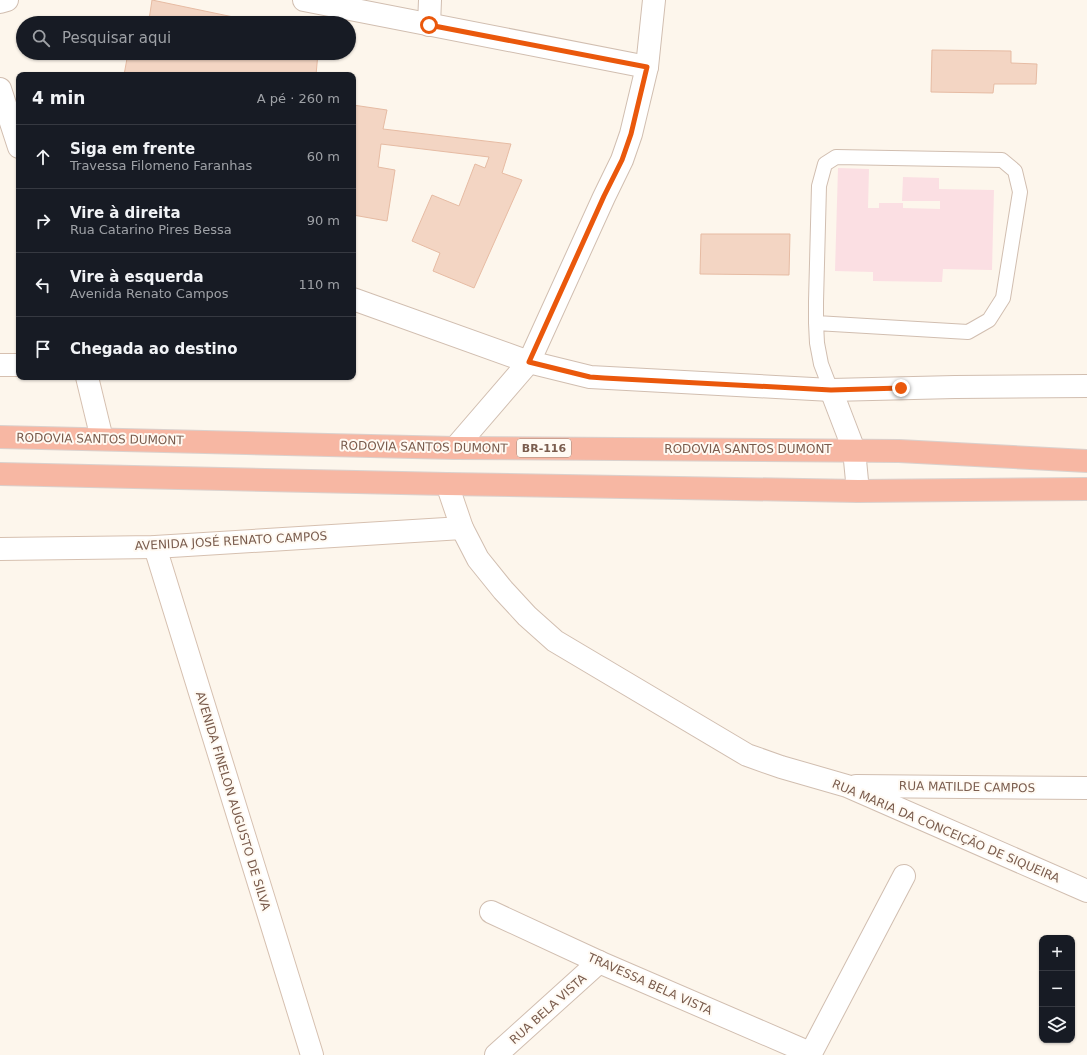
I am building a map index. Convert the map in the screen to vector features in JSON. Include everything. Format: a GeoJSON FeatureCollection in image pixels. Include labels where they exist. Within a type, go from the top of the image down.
{"type":"FeatureCollection","features":[{"type":"Feature","properties":{"kind":"highway","name":"RODOVIA SANTOS DUMONT"},"geometry":{"type":"LineString","coordinates":[[0,437],[455,448],[854,450],[1087,461]]}},
{"type":"Feature","properties":{"kind":"highway"},"geometry":{"type":"LineString","coordinates":[[0,474],[858,491],[1087,489]]}},
{"type":"Feature","properties":{"kind":"street"},"geometry":{"type":"LineString","coordinates":[[0,2],[7,0]]}},
{"type":"Feature","properties":{"kind":"street"},"geometry":{"type":"LineString","coordinates":[[304,0],[647,67]]}},
{"type":"Feature","properties":{"kind":"street"},"geometry":{"type":"LineString","coordinates":[[429,25],[430,0]]}},
{"type":"Feature","properties":{"kind":"street"},"geometry":{"type":"LineString","coordinates":[[455,448],[529,362],[604,196],[622,160],[631,134],[647,67],[654,0]]}},
{"type":"Feature","properties":{"kind":"street"},"geometry":{"type":"LineString","coordinates":[[0,89],[9,132]]}},
{"type":"Feature","properties":{"kind":"street"},"geometry":{"type":"LineString","coordinates":[[356,300],[529,362],[590,377],[831,390],[1087,386]]}},
{"type":"Feature","properties":{"kind":"street"},"geometry":{"type":"LineString","coordinates":[[0,365],[16,365]]}},
{"type":"Feature","properties":{"kind":"street"},"geometry":{"type":"LineString","coordinates":[[88,380],[102,439]]}},
{"type":"Feature","properties":{"kind":"street"},"geometry":{"type":"LineString","coordinates":[[831,390],[854,450],[858,491]]}},
{"type":"Feature","properties":{"kind":"street","name":"RUA MARIA DA CONCEIÇÃO DE SIQUEIRA"},"geometry":{"type":"LineString","coordinates":[[447,484],[462,528],[478,558],[503,590],[527,616],[555,641],[747,755],[781,767],[847,786],[1087,891]]}},
{"type":"Feature","properties":{"kind":"street","name":"AVENIDA JOSÉ RENATO CAMPOS"},"geometry":{"type":"LineString","coordinates":[[0,549],[155,547],[462,528]]}},
{"type":"Feature","properties":{"kind":"street","name":"AVENIDA FINELON AUGUSTO DE SILVA"},"geometry":{"type":"LineString","coordinates":[[155,547],[312,1055]]}},
{"type":"Feature","properties":{"kind":"street","name":"RUA MATILDE CAMPOS"},"geometry":{"type":"LineString","coordinates":[[847,786],[1087,788]]}},
{"type":"Feature","properties":{"kind":"street"},"geometry":{"type":"LineString","coordinates":[[810,1054],[904,876]]}},
{"type":"Feature","properties":{"kind":"street","name":"TRAVESSA BELA VISTA"},"geometry":{"type":"LineString","coordinates":[[491,912],[599,962],[810,1054]]}},
{"type":"Feature","properties":{"kind":"street","name":"RUA BELA VISTA"},"geometry":{"type":"LineString","coordinates":[[496,1055],[599,962]]}},
{"type":"Feature","properties":{"kind":"lane"},"geometry":{"type":"LineString","coordinates":[[816,323],[968,332],[989,320],[1003,298],[1020,192],[1015,171],[1002,160],[836,157],[825,164],[818,186],[816,323],[817,343],[821,364],[831,390]]}},
{"type":"Feature","properties":{"kind":"shaded area"},"geometry":{"type":"Polygon","coordinates":[[[838,168],[869,169],[868,208],[879,208],[879,203],[903,203],[903,208],[940,209],[940,201],[902,201],[903,177],[939,178],[939,189],[994,190],[992,270],[943,269],[942,282],[873,281],[873,272],[835,271],[838,168]]]}},
{"type":"Feature","properties":{"kind":"building"},"geometry":{"type":"Polygon","coordinates":[[[152,0],[229,16],[150,16],[152,0]]]}},
{"type":"Feature","properties":{"kind":"building"},"geometry":{"type":"Polygon","coordinates":[[[932,50],[1011,51],[1011,63],[1037,64],[1036,84],[994,84],[993,93],[931,92],[932,50]]]}},
{"type":"Feature","properties":{"kind":"building"},"geometry":{"type":"Polygon","coordinates":[[[127,60],[317,60],[316,72],[125,72],[127,60]]]}},
{"type":"Feature","properties":{"kind":"building"},"geometry":{"type":"Polygon","coordinates":[[[356,105],[387,110],[383,129],[511,144],[502,173],[522,180],[474,288],[433,271],[440,253],[412,241],[432,195],[459,206],[475,164],[485,168],[489,157],[381,144],[378,167],[395,170],[387,221],[356,216],[356,105]]]}},
{"type":"Feature","properties":{"kind":"building"},"geometry":{"type":"Polygon","coordinates":[[[701,234],[790,234],[789,275],[700,274],[701,234]]]}},
{"type":"Feature","properties":{"kind":"route"},"geometry":{"type":"LineString","coordinates":[[429,25],[647,67],[631,134],[622,160],[604,196],[529,362],[590,377],[604,378],[831,390],[901,388]]}}]}
